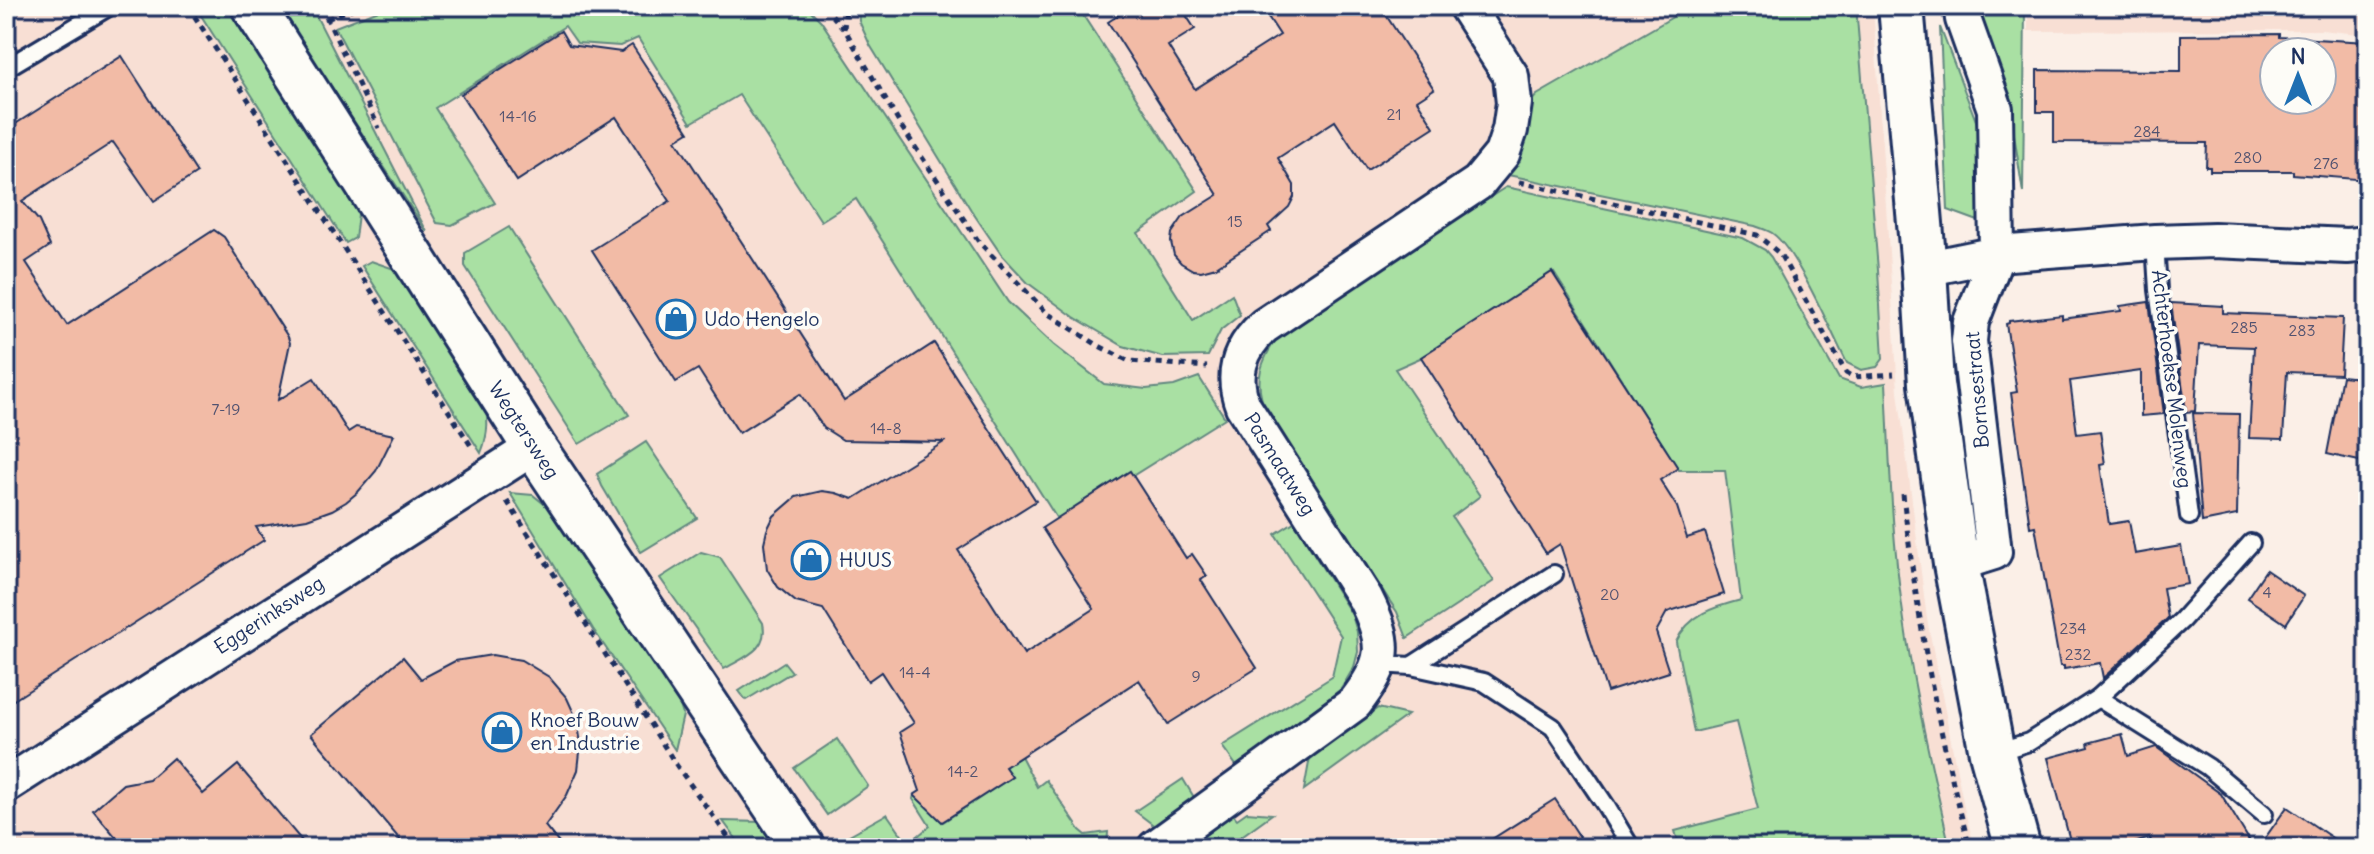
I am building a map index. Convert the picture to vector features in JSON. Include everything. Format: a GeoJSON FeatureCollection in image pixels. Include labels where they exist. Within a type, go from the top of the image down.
{"type":"FeatureCollection","features":[{"type":"Feature","properties":{"kind":"main road","name":"Bornsestraat"},"geometry":{"type":"LineString","coordinates":[[1901,6],[1931,384],[1975,558],[1992,753],[2018,848]]}},
{"type":"Feature","properties":{"kind":"street","name":"Wegtersweg"},"geometry":{"type":"LineString","coordinates":[[253,6],[534,447],[803,848]]}},
{"type":"Feature","properties":{"kind":"street"},"geometry":{"type":"LineString","coordinates":[[1238,367],[1246,348],[1264,326],[1478,183],[1502,154],[1514,103],[1511,76],[1466,6]]}},
{"type":"Feature","properties":{"kind":"street","name":"Bornsestraat"},"geometry":{"type":"LineString","coordinates":[[1961,6],[1995,109],[1997,254],[1971,322],[1969,341],[1975,558]]}},
{"type":"Feature","properties":{"kind":"street","name":"Achterhoekse Molenweg"},"geometry":{"type":"LineString","coordinates":[[1924,269],[1997,254],[2155,242],[2214,240],[2347,246],[2368,244]]}},
{"type":"Feature","properties":{"kind":"street","name":"Pasmaatweg"},"geometry":{"type":"LineString","coordinates":[[1238,367],[1237,389],[1243,406],[1365,598],[1377,622],[1382,648],[1395,665]]}},
{"type":"Feature","properties":{"kind":"street","name":"Eggerinksweg"},"geometry":{"type":"LineString","coordinates":[[6,785],[534,447]]}},
{"type":"Feature","properties":{"kind":"street"},"geometry":{"type":"LineString","coordinates":[[1155,848],[1355,703],[1371,683],[1395,665]]}},
{"type":"Feature","properties":{"kind":"lane"},"geometry":{"type":"LineString","coordinates":[[6,68],[110,6]]}},
{"type":"Feature","properties":{"kind":"lane","name":"Achterhoekse Molenweg"},"geometry":{"type":"LineString","coordinates":[[2155,242],[2158,290],[2189,516]]}},
{"type":"Feature","properties":{"kind":"lane"},"geometry":{"type":"LineString","coordinates":[[1992,753],[2029,742],[2098,698],[2182,620],[2251,543]]}},
{"type":"Feature","properties":{"kind":"lane"},"geometry":{"type":"LineString","coordinates":[[1395,665],[1554,574]]}},
{"type":"Feature","properties":{"kind":"lane"},"geometry":{"type":"LineString","coordinates":[[1395,665],[1484,682],[1553,727],[1631,848]]}},
{"type":"Feature","properties":{"kind":"lane"},"geometry":{"type":"LineString","coordinates":[[2098,698],[2208,767],[2264,814]]}},
{"type":"Feature","properties":{"kind":"path"},"geometry":{"type":"LineString","coordinates":[[188,6],[677,766],[736,848]]}},
{"type":"Feature","properties":{"kind":"path"},"geometry":{"type":"LineString","coordinates":[[321,6],[327,19],[359,6]]}},
{"type":"Feature","properties":{"kind":"path"},"geometry":{"type":"LineString","coordinates":[[824,6],[845,30],[901,126],[979,242],[1047,313],[1129,361],[1238,367]]}},
{"type":"Feature","properties":{"kind":"path"},"geometry":{"type":"LineString","coordinates":[[845,30],[846,6]]}},
{"type":"Feature","properties":{"kind":"path"},"geometry":{"type":"LineString","coordinates":[[1488,173],[1757,235],[1780,254],[1846,373],[1853,377],[1891,374]]}},
{"type":"Feature","properties":{"kind":"shaded area"},"geometry":{"type":"Polygon","coordinates":[[[6,6],[1873,6],[1898,391],[1927,619],[1965,812],[1975,848],[6,848],[6,6]]]}},
{"type":"Feature","properties":{"kind":"shaded area"},"geometry":{"type":"Polygon","coordinates":[[[2028,6],[2368,6],[2368,35],[2321,30],[2028,31],[2028,6]]]}},
{"type":"Feature","properties":{"kind":"green space"},"geometry":{"type":"Polygon","coordinates":[[[195,6],[231,6],[359,206],[355,238],[346,243],[195,6]]]}},
{"type":"Feature","properties":{"kind":"green space"},"geometry":{"type":"Polygon","coordinates":[[[278,6],[311,6],[427,232],[278,6]]]}},
{"type":"Feature","properties":{"kind":"green space"},"geometry":{"type":"Polygon","coordinates":[[[389,6],[806,6],[821,21],[1008,302],[1054,345],[1104,384],[1146,389],[1174,386],[1199,377],[1225,418],[1059,522],[856,199],[821,221],[739,95],[691,123],[638,38],[620,46],[577,43],[565,26],[435,108],[495,203],[452,225],[437,223],[335,27],[389,6]]]}},
{"type":"Feature","properties":{"kind":"green space"},"geometry":{"type":"Polygon","coordinates":[[[858,6],[1077,6],[1197,191],[1138,233],[1193,320],[1232,294],[1240,315],[1221,330],[1208,356],[1163,357],[1123,346],[1074,317],[1028,283],[1001,254],[971,210],[870,45],[859,21],[858,6]]]}},
{"type":"Feature","properties":{"kind":"green space"},"geometry":{"type":"Polygon","coordinates":[[[1692,6],[1856,6],[1878,270],[1883,359],[1877,367],[1861,370],[1847,363],[1792,256],[1770,232],[1755,226],[1508,175],[1524,142],[1528,105],[1537,95],[1692,6]]]}},
{"type":"Feature","properties":{"kind":"green space"},"geometry":{"type":"Polygon","coordinates":[[[1968,6],[2025,6],[2023,193],[2012,121],[1968,6]]]}},
{"type":"Feature","properties":{"kind":"green space"},"geometry":{"type":"Polygon","coordinates":[[[1940,27],[1981,134],[1988,208],[1978,221],[1948,210],[1940,27]]]}},
{"type":"Feature","properties":{"kind":"green space"},"geometry":{"type":"Polygon","coordinates":[[[1506,187],[1743,238],[1765,250],[1771,257],[1839,379],[1861,387],[1886,383],[1892,511],[1905,628],[1950,848],[1680,848],[1675,831],[1758,809],[1736,722],[1694,732],[1676,642],[1695,618],[1741,600],[1725,470],[1679,470],[1554,273],[1420,358],[1395,369],[1480,496],[1452,517],[1494,581],[1407,638],[1397,612],[1269,418],[1260,394],[1260,372],[1268,352],[1282,331],[1506,187]]]}},
{"type":"Feature","properties":{"kind":"green space"},"geometry":{"type":"Polygon","coordinates":[[[509,227],[629,415],[579,444],[465,266],[465,253],[509,227]]]}},
{"type":"Feature","properties":{"kind":"green space"},"geometry":{"type":"Polygon","coordinates":[[[371,261],[403,272],[483,397],[487,425],[481,453],[362,266],[371,261]]]}},
{"type":"Feature","properties":{"kind":"green space"},"geometry":{"type":"Polygon","coordinates":[[[646,442],[697,518],[641,552],[597,474],[646,442]]]}},
{"type":"Feature","properties":{"kind":"green space"},"geometry":{"type":"Polygon","coordinates":[[[510,493],[533,495],[559,516],[677,696],[683,715],[675,750],[593,629],[510,493]]]}},
{"type":"Feature","properties":{"kind":"green space"},"geometry":{"type":"Polygon","coordinates":[[[1294,522],[1352,615],[1358,652],[1354,667],[1341,689],[1238,768],[1222,746],[1332,677],[1341,636],[1275,534],[1294,522]]]}},
{"type":"Feature","properties":{"kind":"green space"},"geometry":{"type":"Polygon","coordinates":[[[701,552],[720,557],[763,623],[764,632],[759,646],[724,669],[660,578],[701,552]]]}},
{"type":"Feature","properties":{"kind":"green space"},"geometry":{"type":"Polygon","coordinates":[[[784,662],[792,672],[746,700],[739,691],[784,662]]]}},
{"type":"Feature","properties":{"kind":"green space"},"geometry":{"type":"Polygon","coordinates":[[[1378,708],[1408,715],[1304,790],[1310,757],[1378,708]]]}},
{"type":"Feature","properties":{"kind":"green space"},"geometry":{"type":"Polygon","coordinates":[[[837,739],[868,786],[827,815],[794,768],[837,739]]]}},
{"type":"Feature","properties":{"kind":"green space"},"geometry":{"type":"Polygon","coordinates":[[[1021,756],[1037,787],[1046,780],[1080,830],[1086,835],[1108,832],[1107,848],[861,848],[844,838],[887,814],[908,844],[930,826],[913,799],[914,795],[943,822],[1012,777],[1005,767],[1021,756]]]}},
{"type":"Feature","properties":{"kind":"green space"},"geometry":{"type":"Polygon","coordinates":[[[1183,779],[1195,799],[1156,827],[1135,811],[1183,779]]]}},
{"type":"Feature","properties":{"kind":"green space"},"geometry":{"type":"Polygon","coordinates":[[[1247,812],[1272,814],[1225,848],[1188,848],[1233,814],[1237,819],[1247,812]]]}},
{"type":"Feature","properties":{"kind":"green space"},"geometry":{"type":"Polygon","coordinates":[[[723,821],[763,822],[782,848],[743,848],[723,821]]]}},
{"type":"Feature","properties":{"kind":"building"},"geometry":{"type":"Polygon","coordinates":[[[1133,6],[1180,6],[1195,29],[1168,46],[1195,89],[1280,35],[1261,6],[1380,6],[1434,89],[1417,100],[1434,127],[1367,170],[1335,121],[1278,158],[1294,185],[1294,197],[1289,207],[1268,226],[1271,231],[1216,267],[1193,270],[1174,255],[1172,233],[1183,217],[1218,195],[1108,22],[1133,6]]]}},
{"type":"Feature","properties":{"kind":"building"},"geometry":{"type":"Polygon","coordinates":[[[561,31],[569,45],[621,52],[632,45],[689,132],[676,140],[844,401],[934,343],[1036,501],[958,550],[1024,654],[1094,609],[1042,528],[1130,471],[1186,558],[1192,554],[1207,576],[1201,580],[1257,668],[1168,724],[1139,680],[1005,767],[1012,777],[942,822],[914,795],[920,791],[900,732],[914,723],[881,672],[868,681],[823,609],[796,602],[778,587],[767,569],[764,543],[774,516],[796,497],[822,491],[853,499],[944,442],[843,440],[824,428],[800,394],[739,433],[698,369],[676,382],[592,250],[670,201],[616,117],[517,181],[461,94],[561,31]]]}},
{"type":"Feature","properties":{"kind":"building"},"geometry":{"type":"Polygon","coordinates":[[[2279,34],[2258,36],[2258,116],[2338,116],[2338,40],[2368,42],[2368,180],[2293,174],[2293,171],[2210,171],[2210,167],[2206,167],[2207,143],[2054,142],[2054,112],[2037,112],[2037,70],[2181,71],[2181,35],[2279,34]]]}},
{"type":"Feature","properties":{"kind":"building"},"geometry":{"type":"Polygon","coordinates":[[[122,56],[197,173],[154,201],[113,142],[22,201],[39,221],[50,246],[26,262],[67,325],[214,230],[224,237],[288,337],[290,343],[278,400],[314,378],[348,432],[356,427],[394,435],[376,471],[346,502],[307,519],[256,527],[264,540],[6,705],[6,130],[122,56]]]}},
{"type":"Feature","properties":{"kind":"building"},"geometry":{"type":"Polygon","coordinates":[[[1552,272],[1678,468],[1660,480],[1677,507],[1687,538],[1705,532],[1724,594],[1667,612],[1656,632],[1669,672],[1607,692],[1560,544],[1546,553],[1421,357],[1552,272]]]}},
{"type":"Feature","properties":{"kind":"building"},"geometry":{"type":"Polygon","coordinates":[[[2149,302],[2164,414],[2141,416],[2141,371],[2070,381],[2077,434],[2100,431],[2105,464],[2100,465],[2109,524],[2129,521],[2135,554],[2181,546],[2188,584],[2163,588],[2168,618],[2103,678],[2100,663],[2064,669],[2060,666],[2035,526],[2030,527],[2011,393],[2017,392],[2006,324],[2009,321],[2062,315],[2062,319],[2121,311],[2120,306],[2149,302]]]}},
{"type":"Feature","properties":{"kind":"building"},"geometry":{"type":"Polygon","coordinates":[[[2171,303],[2223,306],[2223,313],[2343,318],[2340,374],[2287,372],[2283,439],[2249,438],[2254,347],[2199,345],[2195,411],[2186,412],[2171,303]]]}},
{"type":"Feature","properties":{"kind":"building"},"geometry":{"type":"Polygon","coordinates":[[[2342,376],[2368,379],[2368,463],[2327,454],[2342,376]]]}},
{"type":"Feature","properties":{"kind":"building"},"geometry":{"type":"Polygon","coordinates":[[[2193,413],[2239,414],[2237,515],[2202,522],[2193,413]]]}},
{"type":"Feature","properties":{"kind":"building"},"geometry":{"type":"Polygon","coordinates":[[[2266,570],[2304,596],[2286,624],[2247,598],[2266,570]]]}},
{"type":"Feature","properties":{"kind":"building"},"geometry":{"type":"Polygon","coordinates":[[[492,655],[521,660],[549,677],[567,698],[577,720],[581,743],[578,770],[567,795],[545,826],[563,848],[407,848],[311,734],[403,657],[421,679],[455,661],[492,655]]]}},
{"type":"Feature","properties":{"kind":"building"},"geometry":{"type":"Polygon","coordinates":[[[2122,734],[2128,756],[2156,747],[2221,794],[2254,848],[2153,848],[2150,838],[2118,848],[2072,848],[2048,758],[2122,734]]]}},
{"type":"Feature","properties":{"kind":"building"},"geometry":{"type":"Polygon","coordinates":[[[173,758],[203,794],[238,765],[308,848],[125,848],[93,810],[123,784],[149,779],[173,758]]]}},
{"type":"Feature","properties":{"kind":"building"},"geometry":{"type":"Polygon","coordinates":[[[1555,799],[1587,848],[1478,848],[1555,799]]]}},
{"type":"Feature","properties":{"kind":"building"},"geometry":{"type":"Polygon","coordinates":[[[2287,807],[2347,848],[2258,848],[2287,807]]]}},
{"type":"Feature","properties":{"kind":"place","name":"Udo Hengelo"},"geometry":{"type":"Point","coordinates":[676,319]}},
{"type":"Feature","properties":{"kind":"place","name":"HUUS"},"geometry":{"type":"Point","coordinates":[811,560]}},
{"type":"Feature","properties":{"kind":"place","name":"Knoef Bouw en Industrie"},"geometry":{"type":"Point","coordinates":[502,732]}}]}
